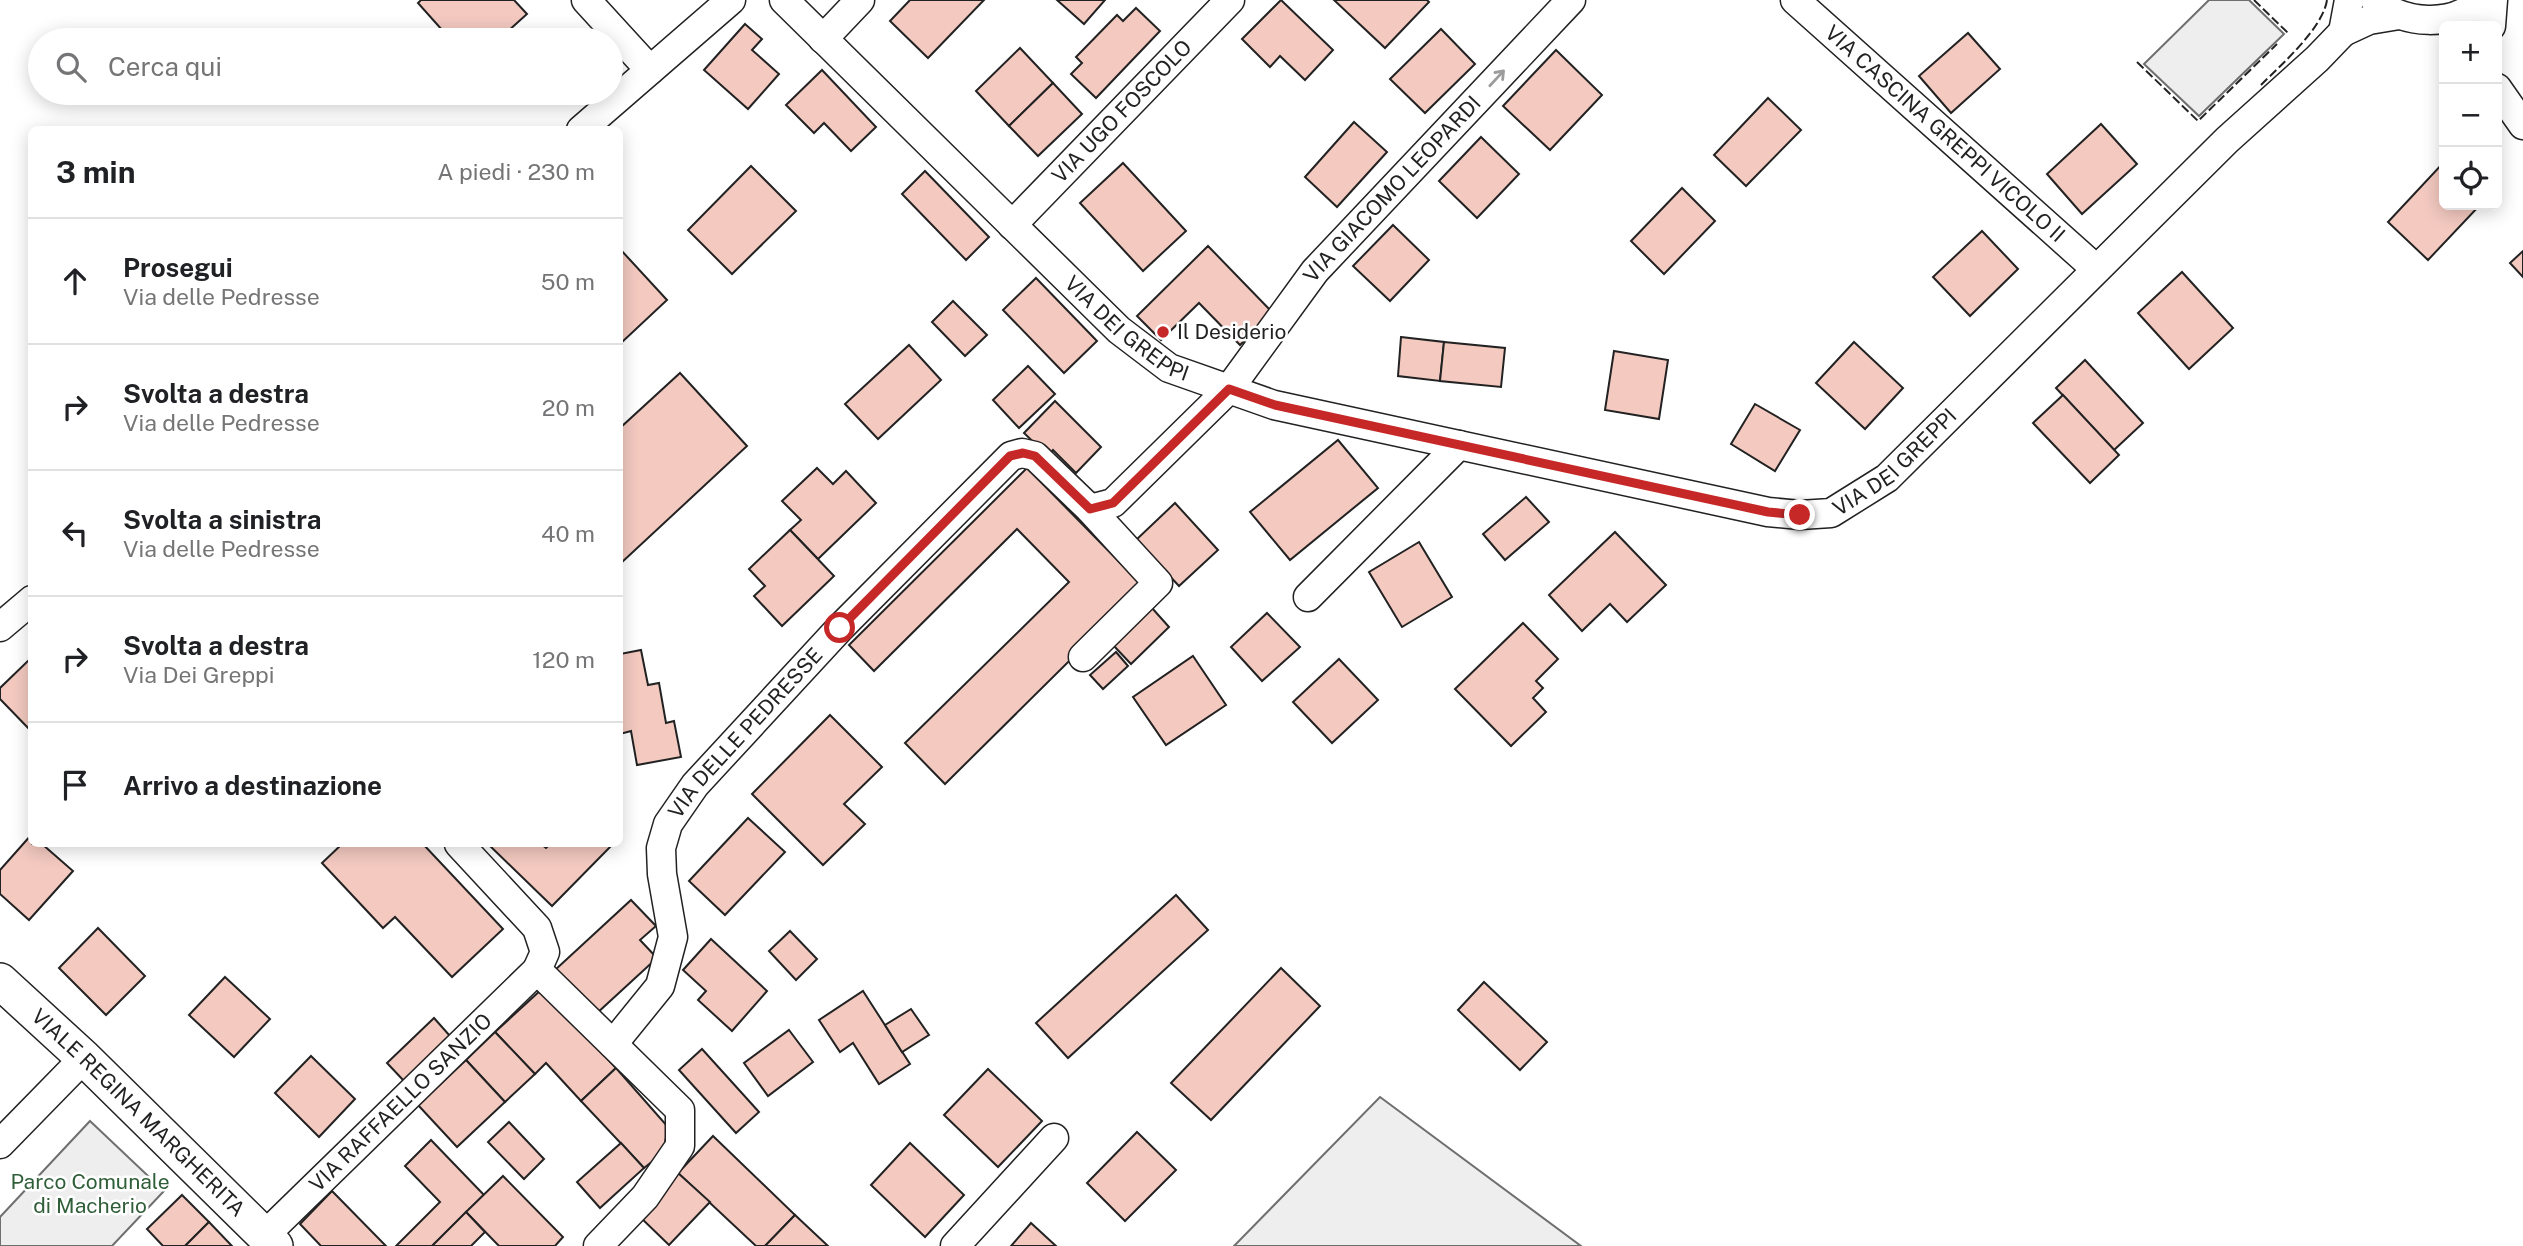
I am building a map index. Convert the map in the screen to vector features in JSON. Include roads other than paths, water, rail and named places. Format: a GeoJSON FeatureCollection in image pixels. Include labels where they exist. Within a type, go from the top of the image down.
{"type":"FeatureCollection","features":[{"type":"Feature","properties":{"kind":"street"},"geometry":{"type":"LineString","coordinates":[[586,0],[612,28]]}},
{"type":"Feature","properties":{"kind":"street"},"geometry":{"type":"LineString","coordinates":[[623,93],[731,0]]}},
{"type":"Feature","properties":{"kind":"street","name":"VIA DEI GREPPI"},"geometry":{"type":"LineString","coordinates":[[783,0],[1119,330],[1169,368],[1275,405],[1768,512],[1800,515],[1831,513],[1887,478],[2227,140],[2343,32]]}},
{"type":"Feature","properties":{"kind":"street"},"geometry":{"type":"LineString","coordinates":[[823,39],[860,0]]}},
{"type":"Feature","properties":{"kind":"street","name":"VIA UGO FOSCOLO"},"geometry":{"type":"LineString","coordinates":[[1012,225],[1230,0]]}},
{"type":"Feature","properties":{"kind":"street","name":"VIA GIACOMO LEOPARDI"},"geometry":{"type":"LineString","coordinates":[[1229,389],[1315,271],[1571,0]]}},
{"type":"Feature","properties":{"kind":"street","name":"VIA CASCINA GREPPI VICOLO II"},"geometry":{"type":"LineString","coordinates":[[1795,0],[2096,269]]}},
{"type":"Feature","properties":{"kind":"street"},"geometry":{"type":"LineString","coordinates":[[2343,32],[2349,0]]}},
{"type":"Feature","properties":{"kind":"street"},"geometry":{"type":"LineString","coordinates":[[2375,0],[2399,15],[2436,29],[2481,0]]}},
{"type":"Feature","properties":{"kind":"street"},"geometry":{"type":"LineString","coordinates":[[2491,21],[2493,0]]}},
{"type":"Feature","properties":{"kind":"street"},"geometry":{"type":"LineString","coordinates":[[2343,32],[2369,20],[2399,15]]}},
{"type":"Feature","properties":{"kind":"street"},"geometry":{"type":"LineString","coordinates":[[623,40],[650,70]]}},
{"type":"Feature","properties":{"kind":"street"},"geometry":{"type":"LineString","coordinates":[[2502,94],[2523,125]]}},
{"type":"Feature","properties":{"kind":"street"},"geometry":{"type":"LineString","coordinates":[[586,126],[610,105]]}},
{"type":"Feature","properties":{"kind":"street"},"geometry":{"type":"LineString","coordinates":[[1090,509],[1113,503],[1229,389]]}},
{"type":"Feature","properties":{"kind":"street"},"geometry":{"type":"LineString","coordinates":[[1308,597],[1459,445]]}},
{"type":"Feature","properties":{"kind":"street","name":"VIA DELLE PEDRESSE"},"geometry":{"type":"LineString","coordinates":[[613,1044],[660,986],[673,937],[662,874],[661,848],[668,824],[695,785],[840,628],[1010,456],[1023,453],[1035,456],[1090,509],[1158,583],[1083,657]]}},
{"type":"Feature","properties":{"kind":"street"},"geometry":{"type":"LineString","coordinates":[[0,627],[28,603]]}},
{"type":"Feature","properties":{"kind":"street"},"geometry":{"type":"LineString","coordinates":[[462,847],[537,928],[545,952],[537,970],[680,1110],[680,1146],[645,1197],[598,1246]]}},
{"type":"Feature","properties":{"kind":"street","name":"VIA RAFFAELLO SANZIO"},"geometry":{"type":"LineString","coordinates":[[269,1241],[537,970]]}},
{"type":"Feature","properties":{"kind":"street","name":"VIALE REGINA MARGHERITA"},"geometry":{"type":"LineString","coordinates":[[0,981],[84,1058],[269,1241]]}},
{"type":"Feature","properties":{"kind":"street"},"geometry":{"type":"LineString","coordinates":[[0,1144],[84,1058]]}},
{"type":"Feature","properties":{"kind":"street"},"geometry":{"type":"LineString","coordinates":[[955,1246],[1054,1138]]}},
{"type":"Feature","properties":{"kind":"place","name":"Il Desiderio"},"geometry":{"type":"Point","coordinates":[1163,332]}},
{"type":"Feature","properties":{"kind":"park label","name":"Parco Comunale di Macherio"},"geometry":{"type":"Point","coordinates":[90,1194]}}]}
